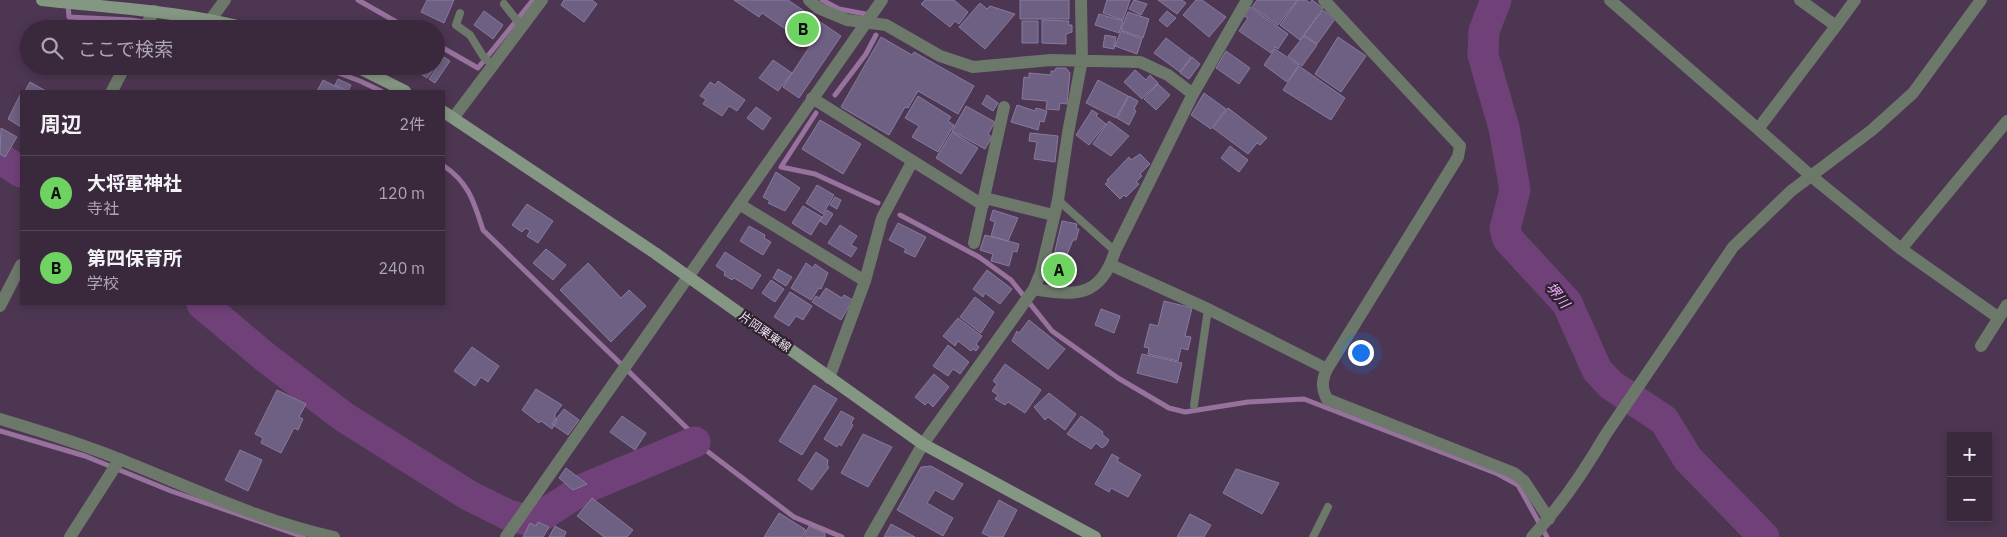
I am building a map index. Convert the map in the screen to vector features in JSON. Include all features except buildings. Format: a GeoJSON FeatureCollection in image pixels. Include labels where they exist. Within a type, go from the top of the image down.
{"type":"FeatureCollection","features":[{"type":"Feature","properties":{"kind":"main road"},"geometry":{"type":"LineString","coordinates":[[42,0],[154,11],[215,20]]}},
{"type":"Feature","properties":{"kind":"main road"},"geometry":{"type":"LineString","coordinates":[[373,75],[403,90]]}},
{"type":"Feature","properties":{"kind":"main road","name":"片岡栗東線"},"geometry":{"type":"LineString","coordinates":[[449,114],[689,278],[923,444],[1095,537]]}},
{"type":"Feature","properties":{"kind":"street"},"geometry":{"type":"LineString","coordinates":[[211,19],[225,0]]}},
{"type":"Feature","properties":{"kind":"street"},"geometry":{"type":"LineString","coordinates":[[449,114],[492,65],[542,0]]}},
{"type":"Feature","properties":{"kind":"street"},"geometry":{"type":"LineString","coordinates":[[809,0],[818,8],[847,20],[886,25],[940,56],[973,67],[1082,60],[1140,62],[1168,75],[1193,94]]}},
{"type":"Feature","properties":{"kind":"street"},"geometry":{"type":"LineString","coordinates":[[870,537],[923,444],[1034,290],[1041,272],[1058,200],[1082,60],[1081,0]]}},
{"type":"Feature","properties":{"kind":"street"},"geometry":{"type":"LineString","coordinates":[[1034,290],[1066,295],[1086,291],[1100,280],[1111,264],[1115,251],[1193,94],[1247,0]]}},
{"type":"Feature","properties":{"kind":"street"},"geometry":{"type":"LineString","coordinates":[[1324,0],[1460,146],[1458,157],[1327,368],[1322,380],[1323,391],[1327,399],[1514,473],[1524,481],[1549,519]]}},
{"type":"Feature","properties":{"kind":"street"},"geometry":{"type":"LineString","coordinates":[[1610,0],[1811,176],[1901,249],[1999,318]]}},
{"type":"Feature","properties":{"kind":"street"},"geometry":{"type":"LineString","coordinates":[[1800,0],[1836,26]]}},
{"type":"Feature","properties":{"kind":"street"},"geometry":{"type":"LineString","coordinates":[[1758,129],[1855,0]]}},
{"type":"Feature","properties":{"kind":"street"},"geometry":{"type":"LineString","coordinates":[[1532,537],[1549,519],[1592,459],[1621,412],[1733,248],[1791,191],[1872,130],[1913,93],[1981,0]]}},
{"type":"Feature","properties":{"kind":"street"},"geometry":{"type":"LineString","coordinates":[[506,537],[881,2]]}},
{"type":"Feature","properties":{"kind":"street"},"geometry":{"type":"LineString","coordinates":[[149,20],[154,11]]}},
{"type":"Feature","properties":{"kind":"street"},"geometry":{"type":"LineString","coordinates":[[113,90],[120,75]]}},
{"type":"Feature","properties":{"kind":"street"},"geometry":{"type":"LineString","coordinates":[[812,98],[912,162],[984,202],[1053,215]]}},
{"type":"Feature","properties":{"kind":"street"},"geometry":{"type":"LineString","coordinates":[[974,243],[1004,107]]}},
{"type":"Feature","properties":{"kind":"street"},"geometry":{"type":"LineString","coordinates":[[1901,249],[2007,121]]}},
{"type":"Feature","properties":{"kind":"street"},"geometry":{"type":"LineString","coordinates":[[829,378],[865,281],[882,218],[912,162]]}},
{"type":"Feature","properties":{"kind":"street"},"geometry":{"type":"LineString","coordinates":[[739,204],[865,281]]}},
{"type":"Feature","properties":{"kind":"street"},"geometry":{"type":"LineString","coordinates":[[1111,264],[1208,309],[1327,368]]}},
{"type":"Feature","properties":{"kind":"street"},"geometry":{"type":"LineString","coordinates":[[0,306],[20,267]]}},
{"type":"Feature","properties":{"kind":"street"},"geometry":{"type":"LineString","coordinates":[[1982,346],[2007,305]]}},
{"type":"Feature","properties":{"kind":"street"},"geometry":{"type":"LineString","coordinates":[[0,419],[73,441],[210,496],[314,533],[334,537]]}},
{"type":"Feature","properties":{"kind":"street"},"geometry":{"type":"LineString","coordinates":[[70,537],[120,459]]}},
{"type":"Feature","properties":{"kind":"lane"},"geometry":{"type":"LineString","coordinates":[[506,7],[521,27]]}},
{"type":"Feature","properties":{"kind":"lane"},"geometry":{"type":"LineString","coordinates":[[460,13],[456,25],[470,34],[483,56],[492,65]]}},
{"type":"Feature","properties":{"kind":"lane"},"geometry":{"type":"LineString","coordinates":[[1058,200],[1115,251]]}},
{"type":"Feature","properties":{"kind":"lane"},"geometry":{"type":"LineString","coordinates":[[1194,405],[1208,309]]}},
{"type":"Feature","properties":{"kind":"lane"},"geometry":{"type":"LineString","coordinates":[[1313,537],[1328,507]]}},
{"type":"Feature","properties":{"kind":"waterway"},"geometry":{"type":"LineString","coordinates":[[358,0],[393,20]]}},
{"type":"Feature","properties":{"kind":"waterway"},"geometry":{"type":"LineString","coordinates":[[445,49],[478,68],[533,0]]}},
{"type":"Feature","properties":{"kind":"waterway"},"geometry":{"type":"LineString","coordinates":[[822,0],[839,9],[871,15]]}},
{"type":"Feature","properties":{"kind":"waterway","name":"堺川"},"geometry":{"type":"LineString","coordinates":[[1496,0],[1484,31],[1483,55],[1504,128],[1515,190],[1505,229],[1508,239],[1567,303],[1597,370],[1611,385],[1664,420],[1688,459],[1764,537]]}},
{"type":"Feature","properties":{"kind":"waterway"},"geometry":{"type":"LineString","coordinates":[[68,4],[69,17],[131,20]]}},
{"type":"Feature","properties":{"kind":"waterway"},"geometry":{"type":"LineString","coordinates":[[835,95],[866,54],[876,35]]}},
{"type":"Feature","properties":{"kind":"waterway"},"geometry":{"type":"LineString","coordinates":[[344,75],[379,90]]}},
{"type":"Feature","properties":{"kind":"waterway"},"geometry":{"type":"LineString","coordinates":[[816,113],[781,167],[815,174],[878,203]]}},
{"type":"Feature","properties":{"kind":"waterway"},"geometry":{"type":"LineString","coordinates":[[0,158],[20,171]]}},
{"type":"Feature","properties":{"kind":"waterway"},"geometry":{"type":"LineString","coordinates":[[445,167],[465,186],[483,230],[692,433],[695,442],[794,517],[842,537]]}},
{"type":"Feature","properties":{"kind":"waterway"},"geometry":{"type":"LineString","coordinates":[[900,215],[979,257],[1011,280],[1052,331],[1118,378],[1169,408],[1185,412],[1248,402],[1304,399],[1498,474],[1518,485],[1547,537]]}},
{"type":"Feature","properties":{"kind":"waterway"},"geometry":{"type":"LineString","coordinates":[[203,305],[265,357],[344,417],[468,495],[508,515],[523,519],[538,518],[583,489],[695,442]]}},
{"type":"Feature","properties":{"kind":"waterway"},"geometry":{"type":"LineString","coordinates":[[0,431],[85,456],[171,491],[304,537]]}},
{"type":"Feature","properties":{"kind":"place","name":"第四保育所"},"geometry":{"type":"Point","coordinates":[803,29]}},
{"type":"Feature","properties":{"kind":"place","name":"大将軍神社"},"geometry":{"type":"Point","coordinates":[1059,270]}}]}
